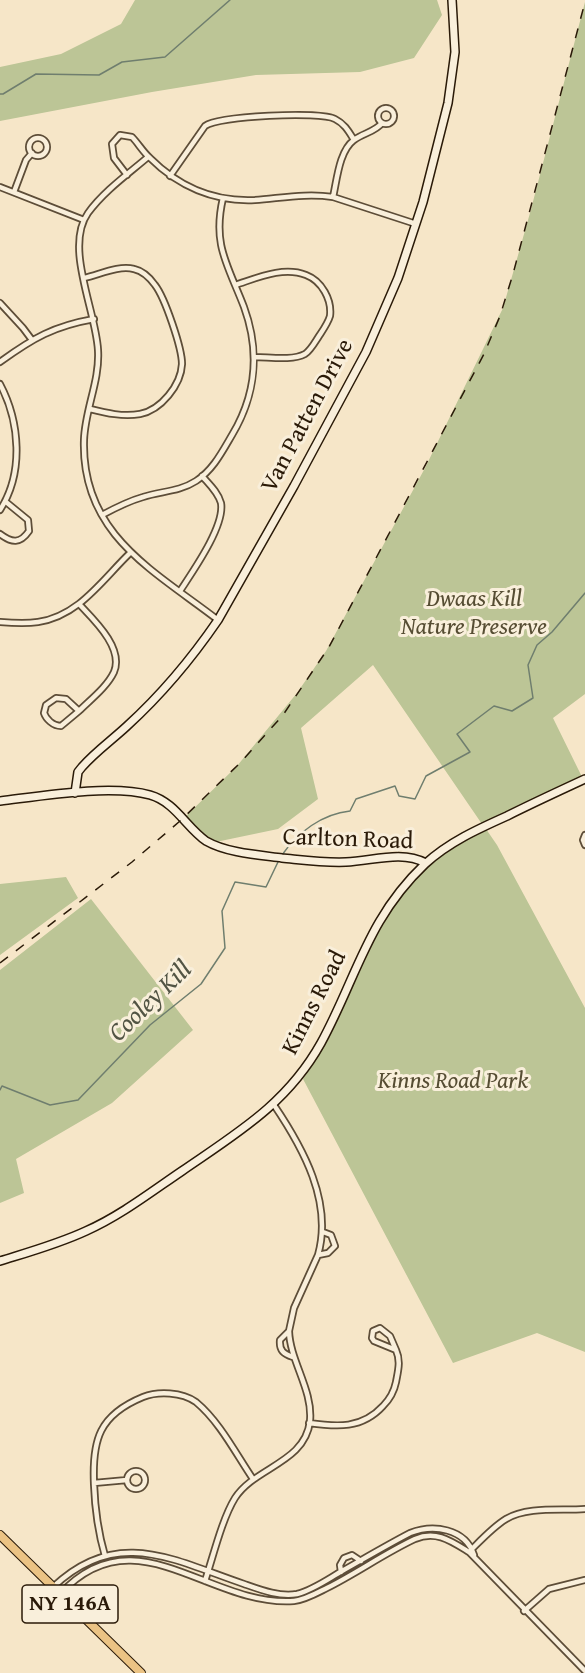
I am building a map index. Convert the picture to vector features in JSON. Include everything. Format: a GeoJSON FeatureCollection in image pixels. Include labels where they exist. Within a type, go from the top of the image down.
{"type":"FeatureCollection","features":[{"type":"Feature","properties":{"kind":"main road","name":"NY 146A"},"geometry":{"type":"LineString","coordinates":[[0,1535],[141,1673]]}},
{"type":"Feature","properties":{"kind":"street","name":"Van Patten Drive"},"geometry":{"type":"LineString","coordinates":[[75,793],[78,772],[82,767],[161,691],[218,620],[366,352],[398,278],[416,224],[450,94],[455,45],[452,0]]}},
{"type":"Feature","properties":{"kind":"street"},"geometry":{"type":"LineString","coordinates":[[170,176],[202,129],[211,122],[234,118],[328,117],[344,125],[354,140]]}},
{"type":"Feature","properties":{"kind":"street"},"geometry":{"type":"LineString","coordinates":[[333,197],[344,155],[354,140],[382,123]]}},
{"type":"Feature","properties":{"kind":"street"},"geometry":{"type":"LineString","coordinates":[[127,175],[112,153],[112,144],[116,138],[123,135],[132,137],[148,157],[170,176],[199,192],[223,198],[253,200],[290,195],[333,197],[416,224]]}},
{"type":"Feature","properties":{"kind":"street"},"geometry":{"type":"LineString","coordinates":[[14,192],[26,160],[32,153]]}},
{"type":"Feature","properties":{"kind":"street"},"geometry":{"type":"LineString","coordinates":[[148,157],[94,206],[84,220],[79,247],[99,352],[85,429],[85,455],[90,488],[113,534],[130,553],[218,620]]}},
{"type":"Feature","properties":{"kind":"street"},"geometry":{"type":"LineString","coordinates":[[0,188],[84,220]]}},
{"type":"Feature","properties":{"kind":"street"},"geometry":{"type":"LineString","coordinates":[[102,515],[129,501],[185,487],[202,476],[221,454],[242,416],[252,382],[255,357],[250,328],[222,253],[218,234],[218,216],[223,198]]}},
{"type":"Feature","properties":{"kind":"street"},"geometry":{"type":"LineString","coordinates":[[84,278],[126,268],[148,277],[161,296],[181,354],[182,365],[179,378],[172,390],[150,411],[128,415],[90,409]]}},
{"type":"Feature","properties":{"kind":"street"},"geometry":{"type":"LineString","coordinates":[[235,285],[267,274],[300,273],[312,278],[320,285],[329,302],[329,318],[315,343],[305,354],[255,357]]}},
{"type":"Feature","properties":{"kind":"street"},"geometry":{"type":"LineString","coordinates":[[0,303],[32,340]]}},
{"type":"Feature","properties":{"kind":"street"},"geometry":{"type":"LineString","coordinates":[[0,362],[32,340],[62,325],[94,319]]}},
{"type":"Feature","properties":{"kind":"street"},"geometry":{"type":"LineString","coordinates":[[0,384],[9,404],[16,434],[17,452],[6,502],[0,510]]}},
{"type":"Feature","properties":{"kind":"street"},"geometry":{"type":"LineString","coordinates":[[180,591],[221,515],[221,502],[217,493],[202,476]]}},
{"type":"Feature","properties":{"kind":"street"},"geometry":{"type":"LineString","coordinates":[[0,534],[14,542],[20,541],[28,531],[28,520],[6,502]]}},
{"type":"Feature","properties":{"kind":"street"},"geometry":{"type":"LineString","coordinates":[[0,622],[26,623],[51,620],[67,613],[96,590],[130,553]]}},
{"type":"Feature","properties":{"kind":"street"},"geometry":{"type":"LineString","coordinates":[[79,711],[66,699],[56,698],[50,700],[44,710],[44,715],[57,726],[65,724],[79,711],[109,680],[116,663],[107,636],[80,604]]}},
{"type":"Feature","properties":{"kind":"street","name":"Kinns Road"},"geometry":{"type":"LineString","coordinates":[[0,1262],[67,1239],[105,1221],[261,1117],[302,1071],[321,1042],[378,921],[391,902],[426,863],[468,835],[585,778]]}},
{"type":"Feature","properties":{"kind":"street","name":"Carlton Road"},"geometry":{"type":"LineString","coordinates":[[0,801],[75,793],[125,791],[150,795],[169,805],[206,840],[235,850],[284,858],[345,862],[409,856],[426,863]]}},
{"type":"Feature","properties":{"kind":"street"},"geometry":{"type":"LineString","coordinates":[[585,835],[583,840],[585,845]]}},
{"type":"Feature","properties":{"kind":"street"},"geometry":{"type":"LineString","coordinates":[[206,1581],[235,1499],[253,1479],[274,1467],[297,1449],[309,1423],[309,1409],[289,1331],[294,1308],[318,1255],[323,1232],[317,1191],[307,1164],[294,1136],[274,1105]]}},
{"type":"Feature","properties":{"kind":"street"},"geometry":{"type":"LineString","coordinates":[[318,1255],[328,1253],[335,1246],[331,1235],[323,1232]]}},
{"type":"Feature","properties":{"kind":"street"},"geometry":{"type":"LineString","coordinates":[[309,1423],[349,1426],[372,1417],[386,1403],[395,1387],[399,1361],[396,1350],[393,1340],[380,1328],[373,1331],[372,1338],[377,1344],[396,1350]]}},
{"type":"Feature","properties":{"kind":"street"},"geometry":{"type":"LineString","coordinates":[[289,1331],[280,1340],[279,1346],[282,1352],[294,1357]]}},
{"type":"Feature","properties":{"kind":"street"},"geometry":{"type":"LineString","coordinates":[[107,1562],[95,1515],[94,1448],[106,1423],[129,1403],[149,1395],[168,1394],[189,1398],[215,1422],[253,1479]]}},
{"type":"Feature","properties":{"kind":"street"},"geometry":{"type":"LineString","coordinates":[[93,1483],[127,1480]]}},
{"type":"Feature","properties":{"kind":"street"},"geometry":{"type":"LineString","coordinates":[[471,1551],[496,1526],[512,1516],[530,1512],[585,1509]]}},
{"type":"Feature","properties":{"kind":"street"},"geometry":{"type":"LineString","coordinates":[[53,1587],[80,1564],[105,1555],[136,1551],[156,1554],[264,1591],[296,1594],[315,1587],[410,1533],[428,1528],[444,1529],[452,1531],[461,1538],[474,1558],[585,1671]]}},
{"type":"Feature","properties":{"kind":"street"},"geometry":{"type":"LineString","coordinates":[[60,1594],[80,1575],[107,1562],[137,1560],[264,1599],[294,1601],[318,1593],[422,1536],[446,1538],[471,1551]]}},
{"type":"Feature","properties":{"kind":"street"},"geometry":{"type":"LineString","coordinates":[[341,1572],[340,1565],[344,1558],[352,1555],[361,1561]]}},
{"type":"Feature","properties":{"kind":"street"},"geometry":{"type":"LineString","coordinates":[[524,1611],[549,1589],[585,1580]]}},
{"type":"Feature","properties":{"kind":"green space"},"geometry":{"type":"Polygon","coordinates":[[[135,0],[437,0],[442,15],[414,58],[360,72],[256,75],[0,121],[0,67],[61,54],[121,24],[135,0]]]}},
{"type":"Feature","properties":{"kind":"green space","name":"Dwaas Kill Nature Preserve"},"geometry":{"type":"Polygon","coordinates":[[[585,2],[585,694],[553,718],[583,779],[484,827],[373,665],[301,728],[318,799],[278,829],[211,843],[183,819],[237,766],[297,693],[326,651],[425,468],[503,308],[585,2]]]}},
{"type":"Feature","properties":{"kind":"green space","name":"Kinns Road Park"},"geometry":{"type":"Polygon","coordinates":[[[486,829],[497,845],[585,1008],[585,1352],[537,1333],[453,1363],[303,1079],[327,1037],[368,947],[398,898],[438,857],[453,846],[486,829]]]}},
{"type":"Feature","properties":{"kind":"green space"},"geometry":{"type":"Polygon","coordinates":[[[66,877],[78,898],[0,955],[0,884],[66,877]]]}},
{"type":"Feature","properties":{"kind":"green space"},"geometry":{"type":"Polygon","coordinates":[[[91,899],[193,1030],[112,1103],[16,1159],[24,1193],[0,1203],[0,970],[91,899]]]}},
{"type":"Feature","properties":{"kind":"waterway"},"geometry":{"type":"LineString","coordinates":[[0,94],[36,74],[99,75],[122,62],[165,57],[230,0]]}},
{"type":"Feature","properties":{"kind":"waterway","name":"Cooley Kill"},"geometry":{"type":"LineString","coordinates":[[282,855],[295,839],[320,820],[350,811],[356,799],[395,786],[399,796],[415,799],[426,776],[470,752],[457,734],[494,706],[512,711],[533,698],[528,665],[537,645],[552,632],[585,593]]}},
{"type":"Feature","properties":{"kind":"waterway","name":"Cooley Kill"},"geometry":{"type":"LineString","coordinates":[[0,1090],[2,1086],[50,1105],[78,1100],[150,1025],[201,984],[225,948],[222,911],[235,882],[266,887],[278,862]]}},
{"type":"Feature","properties":{"kind":"railway"},"geometry":{"type":"LineString","coordinates":[[0,963],[132,862],[180,821],[240,763],[283,715],[329,647],[484,354],[500,316],[585,2]]}}]}
